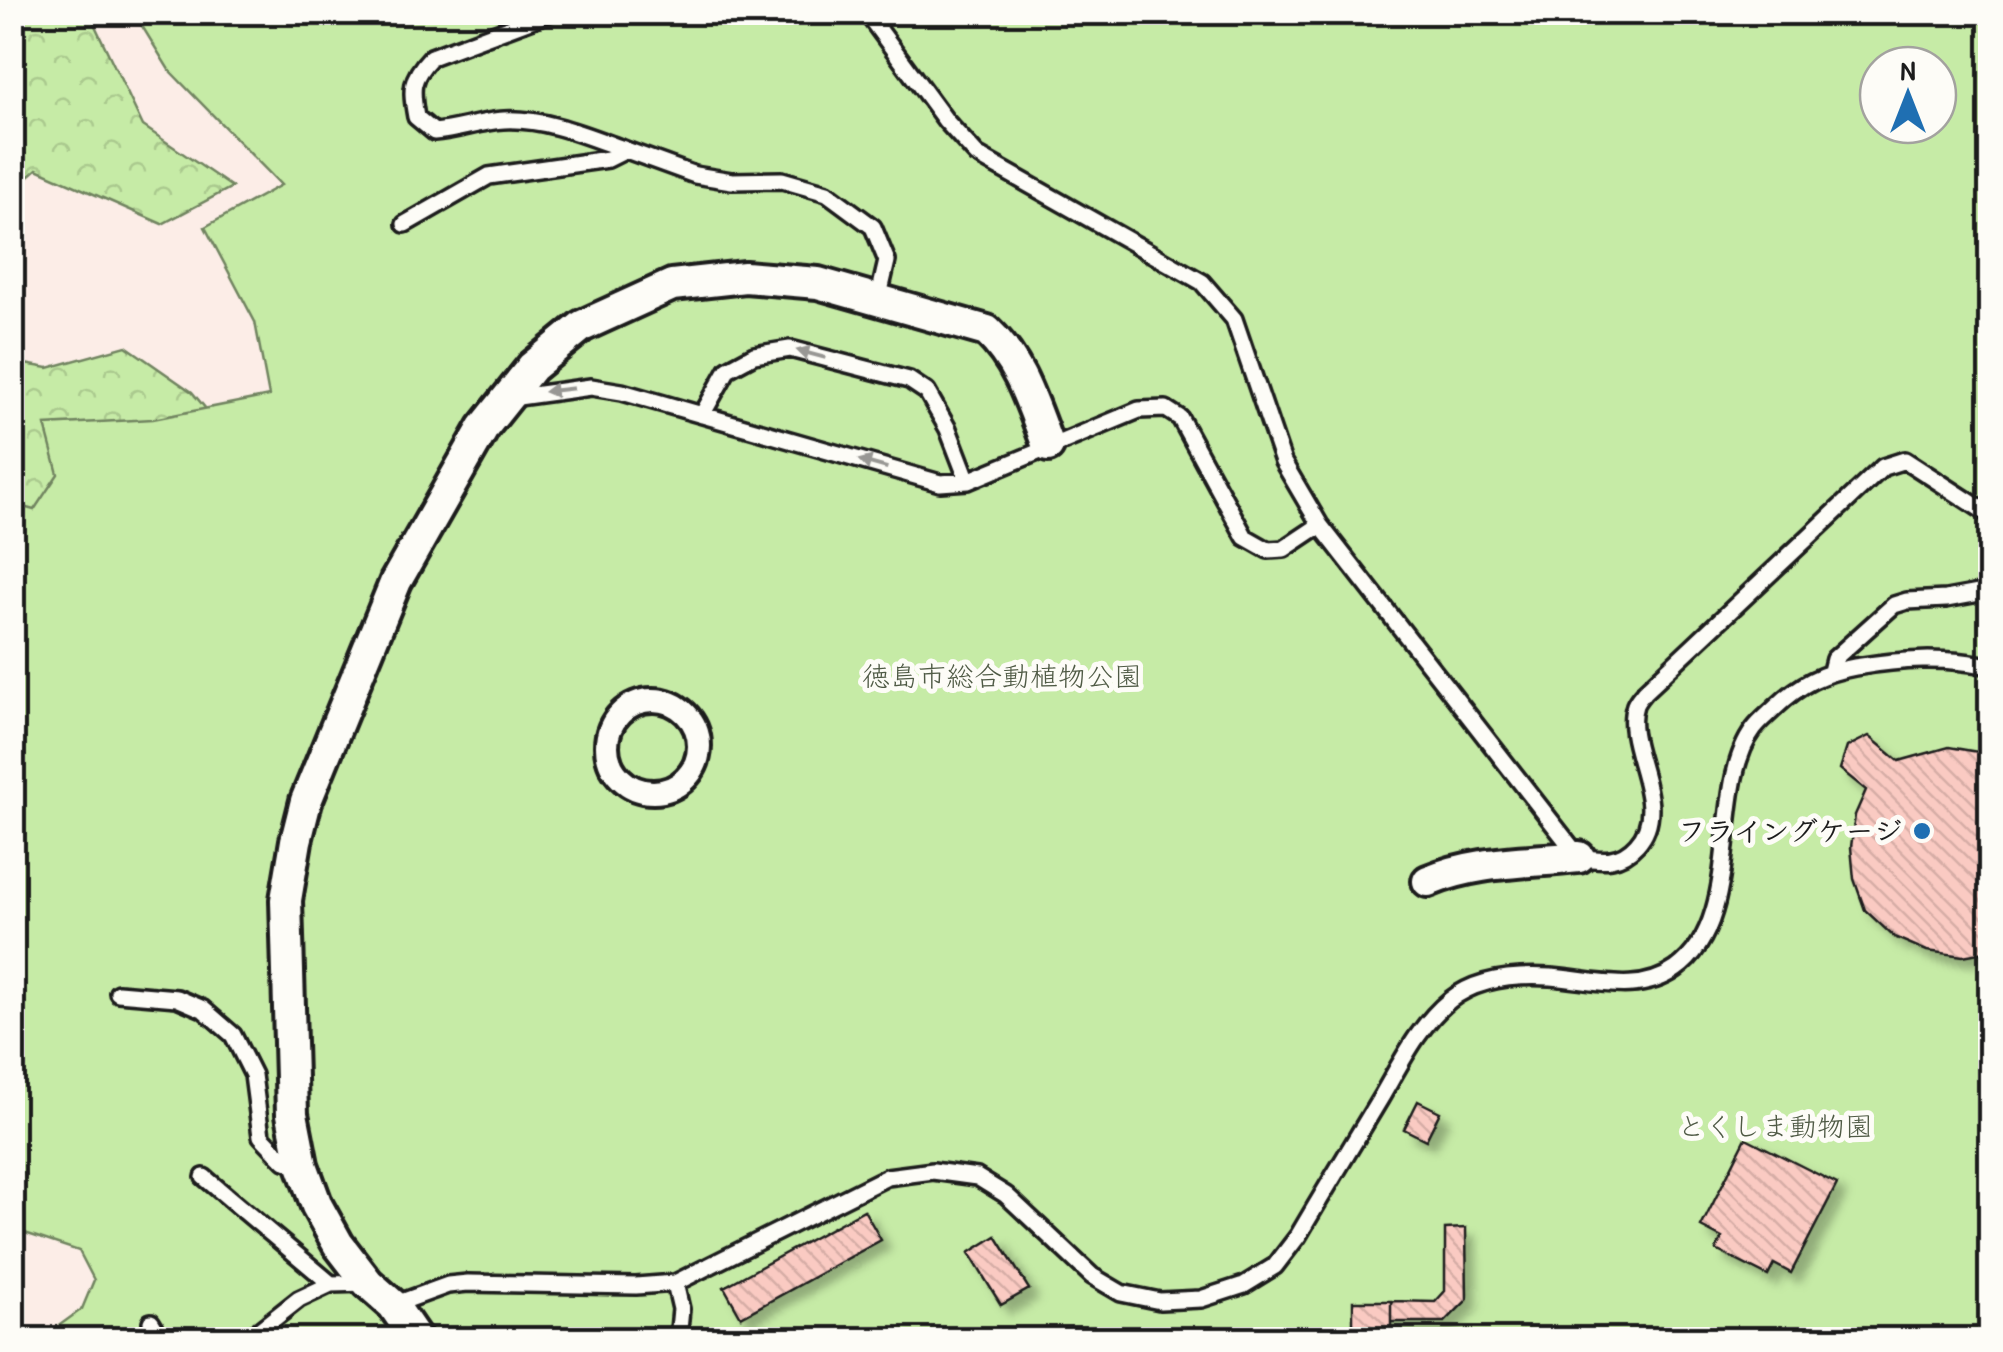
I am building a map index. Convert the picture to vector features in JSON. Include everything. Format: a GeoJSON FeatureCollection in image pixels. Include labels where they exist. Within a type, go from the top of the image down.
{"type":"FeatureCollection","features":[{"type":"Feature","properties":{"kind":"street"},"geometry":{"type":"LineString","coordinates":[[417,1340],[338,1244],[317,1206],[302,1165],[292,1114],[286,900],[302,814],[354,679],[396,581],[484,427],[532,367],[582,326],[672,285],[764,278],[818,283],[987,331],[1008,351],[1048,446]]}},
{"type":"Feature","properties":{"kind":"street"},"geometry":{"type":"LineString","coordinates":[[656,700],[674,705],[689,716],[698,733],[699,752],[693,769],[681,783],[664,791],[647,792],[631,787],[609,762],[611,726],[635,703],[656,700]]}},
{"type":"Feature","properties":{"kind":"street"},"geometry":{"type":"LineString","coordinates":[[1428,881],[1453,870],[1500,862],[1579,857]]}},
{"type":"Feature","properties":{"kind":"lane"},"geometry":{"type":"LineString","coordinates":[[552,12],[431,58],[417,72],[412,92],[416,117],[434,132],[502,120],[551,125],[695,174],[732,182],[782,180],[828,193],[873,227],[887,261],[878,300]]}},
{"type":"Feature","properties":{"kind":"lane"},"geometry":{"type":"LineString","coordinates":[[866,12],[946,121],[976,155],[1202,282],[1234,320],[1283,462],[1320,525],[1579,857],[1601,861],[1625,857],[1642,839],[1650,813],[1634,728],[1634,707],[1644,692],[1883,467],[1905,460],[1990,515]]}},
{"type":"Feature","properties":{"kind":"lane"},"geometry":{"type":"LineString","coordinates":[[404,224],[488,176],[608,160],[626,150]]}},
{"type":"Feature","properties":{"kind":"lane"},"geometry":{"type":"LineString","coordinates":[[702,415],[728,369],[754,355],[790,349],[908,380],[927,392],[948,429],[968,480]]}},
{"type":"Feature","properties":{"kind":"lane"},"geometry":{"type":"LineString","coordinates":[[506,400],[591,387],[940,483],[968,480],[1139,410],[1166,409],[1180,418],[1245,537],[1268,550],[1284,549],[1320,525]]}},
{"type":"Feature","properties":{"kind":"lane"},"geometry":{"type":"LineString","coordinates":[[1831,671],[1834,658],[1894,605],[1907,600],[1946,600],[1990,591]]}},
{"type":"Feature","properties":{"kind":"lane"},"geometry":{"type":"LineString","coordinates":[[392,1305],[448,1285],[468,1283],[676,1283],[887,1177],[933,1171],[976,1177],[1006,1195],[1092,1276],[1121,1293],[1160,1301],[1202,1299],[1244,1284],[1275,1266],[1298,1236],[1421,1030],[1452,998],[1485,982],[1524,976],[1618,986],[1648,982],[1678,969],[1702,940],[1716,904],[1736,772],[1753,730],[1797,687],[1831,671],[1882,662],[1949,658],[1990,666]]}},
{"type":"Feature","properties":{"kind":"lane"},"geometry":{"type":"LineString","coordinates":[[118,993],[177,998],[203,1008],[233,1035],[252,1075],[261,1136],[285,1161],[302,1165]]}},
{"type":"Feature","properties":{"kind":"lane"},"geometry":{"type":"LineString","coordinates":[[204,1177],[331,1284]]}},
{"type":"Feature","properties":{"kind":"lane"},"geometry":{"type":"LineString","coordinates":[[247,1340],[300,1299],[331,1284],[368,1283]]}},
{"type":"Feature","properties":{"kind":"lane"},"geometry":{"type":"LineString","coordinates":[[676,1283],[681,1310],[678,1340]]}},
{"type":"Feature","properties":{"kind":"lane"},"geometry":{"type":"LineString","coordinates":[[151,1322],[162,1340]]}},
{"type":"Feature","properties":{"kind":"green space"},"geometry":{"type":"Polygon","coordinates":[[[13,12],[89,13],[143,126],[232,187],[162,224],[37,169],[13,190],[13,12]]]}},
{"type":"Feature","properties":{"kind":"green space","name":"徳島市総合動植物公園"},"geometry":{"type":"Polygon","coordinates":[[[134,13],[1990,13],[1990,1339],[50,1339],[53,1330],[82,1309],[94,1280],[79,1251],[13,1229],[12,504],[34,510],[58,474],[45,425],[153,419],[269,396],[255,322],[205,227],[281,185],[169,70],[134,13]]]}},
{"type":"Feature","properties":{"kind":"green space"},"geometry":{"type":"Polygon","coordinates":[[[126,346],[192,392],[238,448],[13,786],[13,362],[48,368],[126,346]]]}},
{"type":"Feature","properties":{"kind":"building","name":"フライングケージ"},"geometry":{"type":"Polygon","coordinates":[[[1869,736],[1899,761],[1949,747],[1990,754],[1990,951],[1963,956],[1927,951],[1894,937],[1865,910],[1854,879],[1851,847],[1855,815],[1866,790],[1840,769],[1847,747],[1869,736]]]}},
{"type":"Feature","properties":{"kind":"building"},"geometry":{"type":"Polygon","coordinates":[[[1418,1101],[1440,1112],[1426,1140],[1404,1129],[1418,1101]]]}},
{"type":"Feature","properties":{"kind":"building"},"geometry":{"type":"Polygon","coordinates":[[[1746,1138],[1837,1184],[1791,1273],[1774,1264],[1768,1276],[1716,1250],[1722,1238],[1701,1227],[1746,1138]]]}},
{"type":"Feature","properties":{"kind":"building"},"geometry":{"type":"Polygon","coordinates":[[[864,1210],[881,1240],[741,1317],[724,1287],[864,1210]]]}},
{"type":"Feature","properties":{"kind":"building"},"geometry":{"type":"Polygon","coordinates":[[[1466,1228],[1467,1300],[1445,1322],[1391,1322],[1391,1301],[1435,1302],[1445,1291],[1445,1229],[1466,1228]]]}},
{"type":"Feature","properties":{"kind":"building"},"geometry":{"type":"Polygon","coordinates":[[[996,1236],[1029,1289],[1001,1305],[969,1253],[996,1236]]]}},
{"type":"Feature","properties":{"kind":"building"},"geometry":{"type":"Polygon","coordinates":[[[1353,1301],[1391,1301],[1391,1332],[1353,1332],[1353,1301]]]}},
{"type":"Feature","properties":{"kind":"building"},"geometry":{"type":"Polygon","coordinates":[[[1114,1327],[1185,1339],[1112,1340],[1114,1327]]]}},
{"type":"Feature","properties":{"kind":"building"},"geometry":{"type":"Polygon","coordinates":[[[1285,1330],[1321,1330],[1321,1340],[1286,1340],[1285,1330]]]}},
{"type":"Feature","properties":{"kind":"place","name":"フライングケージ"},"geometry":{"type":"Point","coordinates":[1922,831]}},
{"type":"Feature","properties":{"kind":"park label","name":"とくしま動物園"},"geometry":{"type":"Point","coordinates":[1775,1126]}}]}
